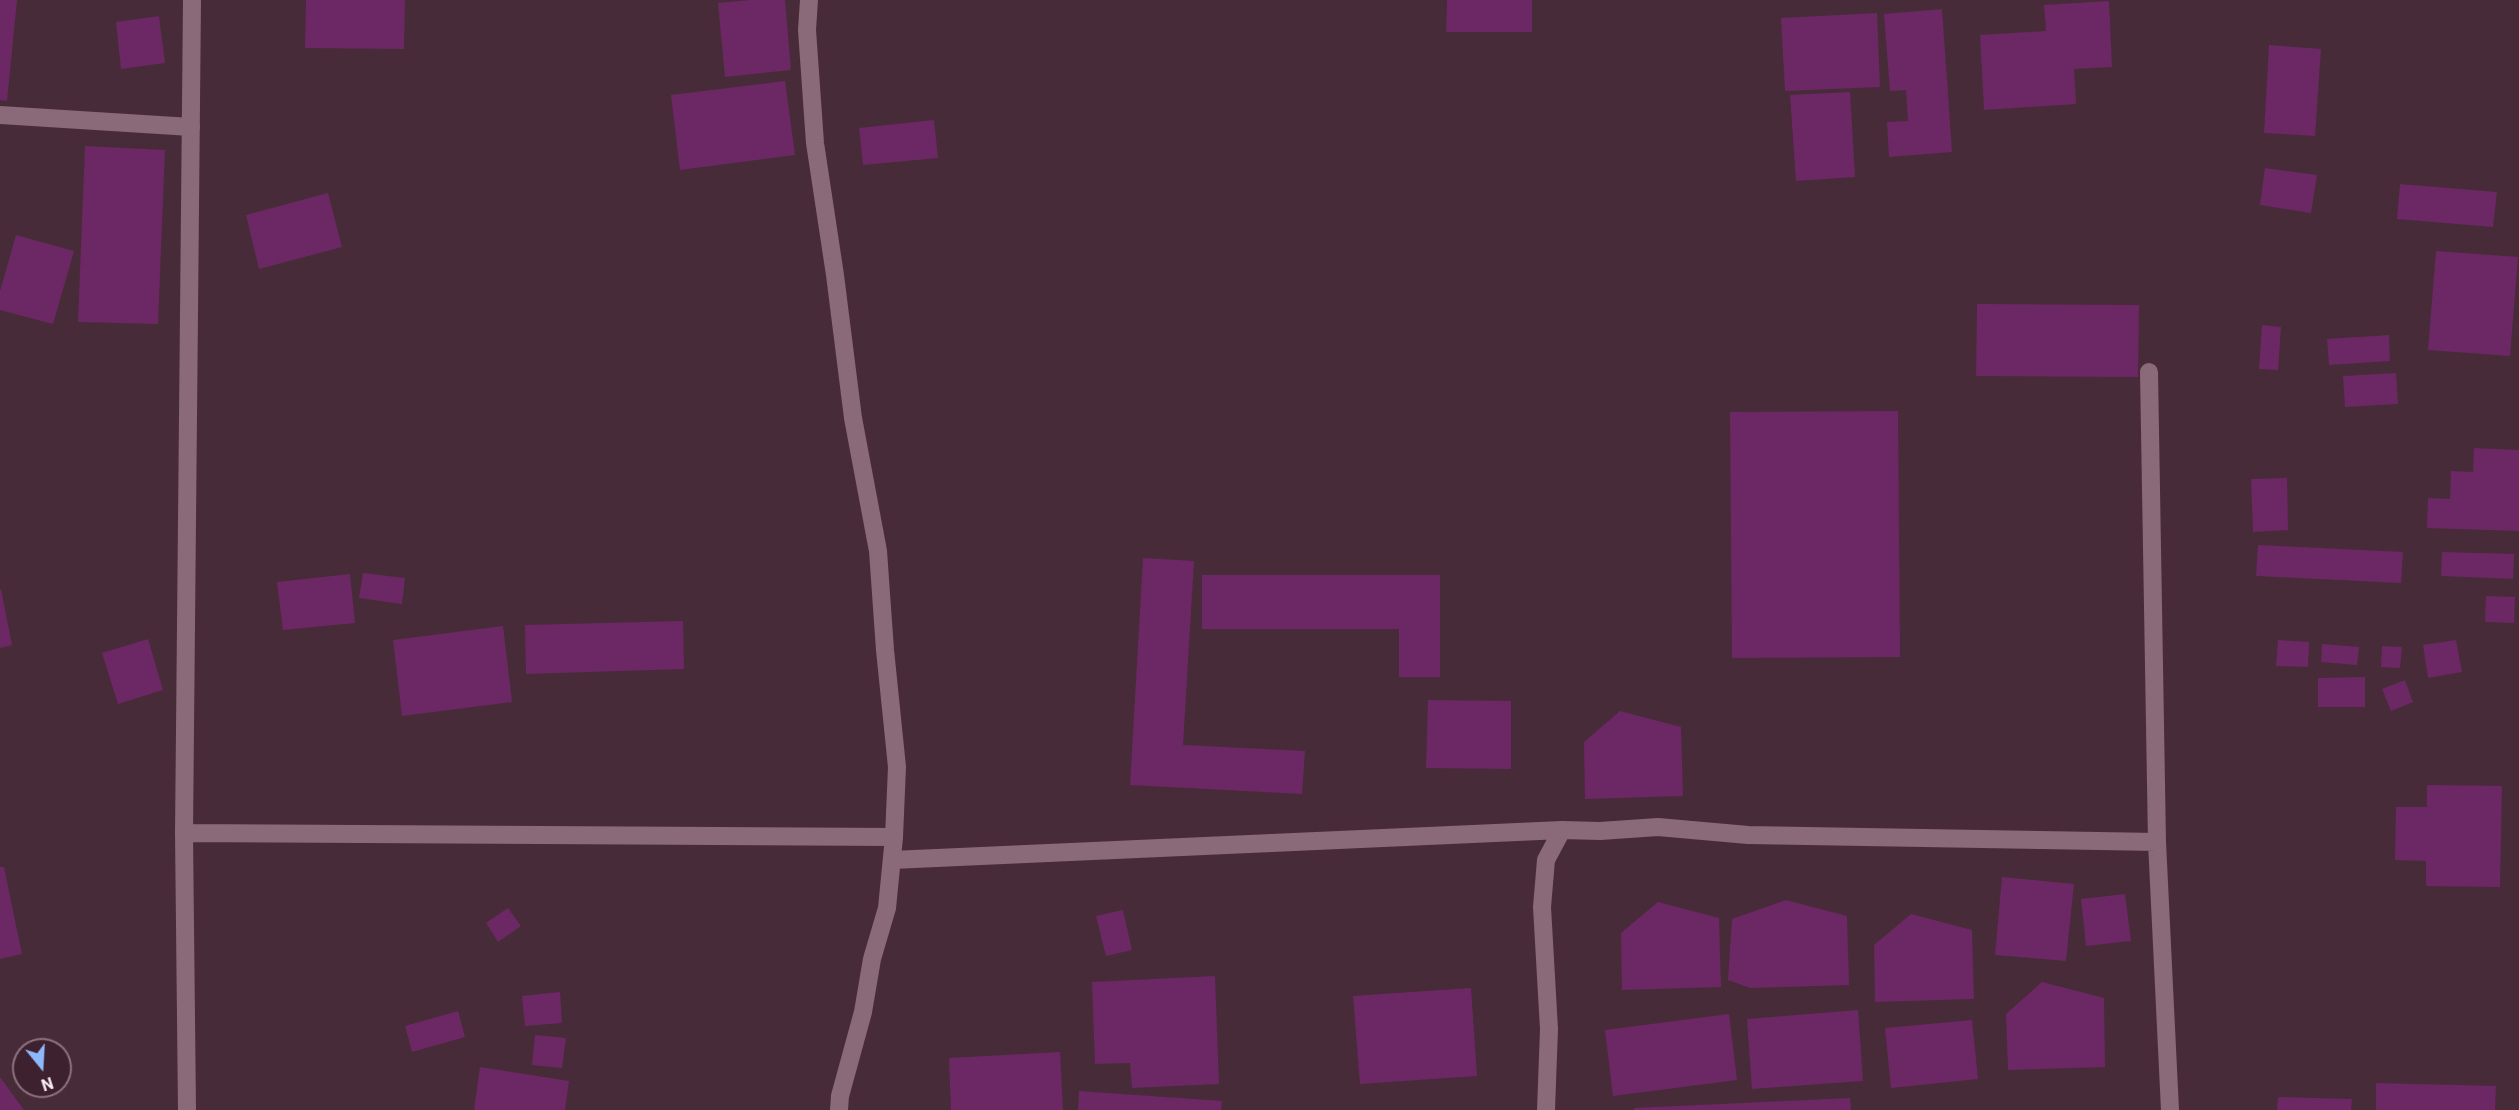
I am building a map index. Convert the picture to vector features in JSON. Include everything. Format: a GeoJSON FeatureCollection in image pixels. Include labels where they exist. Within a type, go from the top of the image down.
{"type":"FeatureCollection","features":[{"type":"Feature","properties":{"kind":"street"},"geometry":{"type":"LineString","coordinates":[[187,1110],[184,833],[192,0]]}},
{"type":"Feature","properties":{"kind":"street"},"geometry":{"type":"LineString","coordinates":[[809,0],[807,30],[815,143],[836,275],[853,418],[878,551],[897,767],[894,837],[887,908],[872,958],[863,1012],[840,1096],[839,1110]]}},
{"type":"Feature","properties":{"kind":"street"},"geometry":{"type":"LineString","coordinates":[[0,115],[191,127]]}},
{"type":"Feature","properties":{"kind":"street"},"geometry":{"type":"LineString","coordinates":[[2150,372],[2157,842],[2170,1110]]}},
{"type":"Feature","properties":{"kind":"street"},"geometry":{"type":"LineString","coordinates":[[892,860],[1658,827],[1748,835],[2157,842]]}},
{"type":"Feature","properties":{"kind":"street"},"geometry":{"type":"LineString","coordinates":[[1546,1110],[1548,1029],[1542,907],[1546,860],[1562,830]]}},
{"type":"Feature","properties":{"kind":"street"},"geometry":{"type":"LineString","coordinates":[[184,833],[894,837]]}},
{"type":"Feature","properties":{"kind":"building"},"geometry":{"type":"Polygon","coordinates":[[[0,0],[17,0],[7,101],[0,100],[0,0]]]}},
{"type":"Feature","properties":{"kind":"building"},"geometry":{"type":"Polygon","coordinates":[[[306,0],[405,0],[404,49],[305,48],[306,0]]]}},
{"type":"Feature","properties":{"kind":"building"},"geometry":{"type":"Polygon","coordinates":[[[785,0],[791,70],[725,77],[718,3],[785,0]]]}},
{"type":"Feature","properties":{"kind":"building"},"geometry":{"type":"Polygon","coordinates":[[[1447,0],[1532,0],[1532,32],[1446,32],[1447,0]]]}},
{"type":"Feature","properties":{"kind":"building"},"geometry":{"type":"Polygon","coordinates":[[[2109,1],[2112,67],[2074,69],[2076,104],[1984,110],[1980,35],[2046,31],[2044,5],[2109,1]]]}},
{"type":"Feature","properties":{"kind":"building"},"geometry":{"type":"Polygon","coordinates":[[[1942,9],[1952,152],[1889,157],[1887,122],[1908,121],[1906,90],[1890,91],[1884,14],[1942,9]]]}},
{"type":"Feature","properties":{"kind":"building"},"geometry":{"type":"Polygon","coordinates":[[[1877,13],[1880,87],[1785,91],[1781,18],[1877,13]]]}},
{"type":"Feature","properties":{"kind":"building"},"geometry":{"type":"Polygon","coordinates":[[[159,16],[165,63],[121,69],[116,22],[159,16]]]}},
{"type":"Feature","properties":{"kind":"building"},"geometry":{"type":"Polygon","coordinates":[[[2269,45],[2321,49],[2315,136],[2264,133],[2269,45]]]}},
{"type":"Feature","properties":{"kind":"building"},"geometry":{"type":"Polygon","coordinates":[[[785,81],[795,155],[680,170],[671,95],[785,81]]]}},
{"type":"Feature","properties":{"kind":"building"},"geometry":{"type":"Polygon","coordinates":[[[1850,92],[1855,177],[1796,181],[1790,95],[1850,92]]]}},
{"type":"Feature","properties":{"kind":"building"},"geometry":{"type":"Polygon","coordinates":[[[934,120],[938,158],[863,165],[859,128],[934,120]]]}},
{"type":"Feature","properties":{"kind":"building"},"geometry":{"type":"Polygon","coordinates":[[[85,146],[165,150],[158,324],[78,322],[85,146]]]}},
{"type":"Feature","properties":{"kind":"building"},"geometry":{"type":"Polygon","coordinates":[[[2265,168],[2317,175],[2311,213],[2260,205],[2265,168]]]}},
{"type":"Feature","properties":{"kind":"building"},"geometry":{"type":"Polygon","coordinates":[[[2400,184],[2497,192],[2493,227],[2397,219],[2400,184]]]}},
{"type":"Feature","properties":{"kind":"building"},"geometry":{"type":"Polygon","coordinates":[[[328,193],[342,247],[259,269],[246,215],[328,193]]]}},
{"type":"Feature","properties":{"kind":"building"},"geometry":{"type":"Polygon","coordinates":[[[16,235],[74,251],[53,324],[0,310],[0,291],[16,235]]]}},
{"type":"Feature","properties":{"kind":"building"},"geometry":{"type":"Polygon","coordinates":[[[2436,251],[2518,257],[2510,356],[2428,350],[2436,251]]]}},
{"type":"Feature","properties":{"kind":"building"},"geometry":{"type":"Polygon","coordinates":[[[1977,304],[2139,305],[2138,377],[1976,376],[1977,304]]]}},
{"type":"Feature","properties":{"kind":"building"},"geometry":{"type":"Polygon","coordinates":[[[2262,325],[2281,327],[2278,370],[2259,369],[2262,325]]]}},
{"type":"Feature","properties":{"kind":"building"},"geometry":{"type":"Polygon","coordinates":[[[2389,335],[2390,361],[2329,365],[2327,339],[2389,335]]]}},
{"type":"Feature","properties":{"kind":"building"},"geometry":{"type":"Polygon","coordinates":[[[2396,373],[2398,404],[2345,407],[2343,376],[2396,373]]]}},
{"type":"Feature","properties":{"kind":"building"},"geometry":{"type":"Polygon","coordinates":[[[1898,411],[1900,657],[1732,658],[1730,412],[1898,411]]]}},
{"type":"Feature","properties":{"kind":"building"},"geometry":{"type":"Polygon","coordinates":[[[2474,448],[2519,450],[2519,531],[2427,528],[2428,498],[2450,499],[2451,471],[2473,472],[2474,448]]]}},
{"type":"Feature","properties":{"kind":"building"},"geometry":{"type":"Polygon","coordinates":[[[2287,478],[2288,530],[2253,532],[2251,479],[2287,478]]]}},
{"type":"Feature","properties":{"kind":"building"},"geometry":{"type":"Polygon","coordinates":[[[2258,545],[2403,552],[2401,583],[2256,576],[2258,545]]]}},
{"type":"Feature","properties":{"kind":"building"},"geometry":{"type":"Polygon","coordinates":[[[2442,552],[2514,554],[2513,579],[2441,576],[2442,552]]]}},
{"type":"Feature","properties":{"kind":"building"},"geometry":{"type":"Polygon","coordinates":[[[1143,558],[1194,561],[1183,745],[1305,751],[1302,794],[1130,785],[1143,558]]]}},
{"type":"Feature","properties":{"kind":"building"},"geometry":{"type":"Polygon","coordinates":[[[363,573],[405,578],[402,604],[359,598],[363,573]]]}},
{"type":"Feature","properties":{"kind":"building"},"geometry":{"type":"Polygon","coordinates":[[[350,574],[355,623],[283,630],[277,582],[350,574]]]}},
{"type":"Feature","properties":{"kind":"building"},"geometry":{"type":"Polygon","coordinates":[[[1202,575],[1440,575],[1440,677],[1399,677],[1399,629],[1202,629],[1202,575]]]}},
{"type":"Feature","properties":{"kind":"building"},"geometry":{"type":"Polygon","coordinates":[[[0,590],[12,645],[0,648],[0,590]]]}},
{"type":"Feature","properties":{"kind":"building"},"geometry":{"type":"Polygon","coordinates":[[[2486,596],[2515,597],[2514,623],[2485,622],[2486,596]]]}},
{"type":"Feature","properties":{"kind":"building"},"geometry":{"type":"Polygon","coordinates":[[[683,621],[684,669],[526,674],[525,625],[683,621]]]}},
{"type":"Feature","properties":{"kind":"building"},"geometry":{"type":"Polygon","coordinates":[[[503,626],[512,702],[402,716],[393,640],[503,626]]]}},
{"type":"Feature","properties":{"kind":"building"},"geometry":{"type":"Polygon","coordinates":[[[148,639],[163,690],[118,704],[102,653],[148,639]]]}},
{"type":"Feature","properties":{"kind":"building"},"geometry":{"type":"Polygon","coordinates":[[[2278,640],[2309,642],[2308,667],[2276,666],[2278,640]]]}},
{"type":"Feature","properties":{"kind":"building"},"geometry":{"type":"Polygon","coordinates":[[[2456,640],[2462,672],[2428,678],[2423,645],[2456,640]]]}},
{"type":"Feature","properties":{"kind":"building"},"geometry":{"type":"Polygon","coordinates":[[[2322,644],[2359,647],[2357,665],[2321,662],[2322,644]]]}},
{"type":"Feature","properties":{"kind":"building"},"geometry":{"type":"Polygon","coordinates":[[[2382,646],[2402,647],[2400,668],[2381,667],[2382,646]]]}},
{"type":"Feature","properties":{"kind":"building"},"geometry":{"type":"Polygon","coordinates":[[[2365,677],[2365,707],[2318,707],[2318,678],[2365,677]]]}},
{"type":"Feature","properties":{"kind":"building"},"geometry":{"type":"Polygon","coordinates":[[[2405,680],[2413,702],[2391,711],[2382,689],[2405,680]]]}},
{"type":"Feature","properties":{"kind":"building"},"geometry":{"type":"Polygon","coordinates":[[[1428,700],[1511,701],[1511,769],[1426,768],[1428,700]]]}},
{"type":"Feature","properties":{"kind":"building"},"geometry":{"type":"Polygon","coordinates":[[[1620,711],[1681,727],[1683,796],[1585,799],[1584,742],[1620,711]]]}},
{"type":"Feature","properties":{"kind":"building"},"geometry":{"type":"Polygon","coordinates":[[[2427,785],[2502,786],[2500,887],[2426,886],[2426,861],[2395,860],[2396,807],[2427,807],[2427,785]]]}},
{"type":"Feature","properties":{"kind":"building"},"geometry":{"type":"Polygon","coordinates":[[[0,867],[4,867],[22,954],[0,959],[0,867]]]}},
{"type":"Feature","properties":{"kind":"building"},"geometry":{"type":"Polygon","coordinates":[[[2002,877],[2074,884],[2066,961],[1995,955],[2002,877]]]}},
{"type":"Feature","properties":{"kind":"building"},"geometry":{"type":"Polygon","coordinates":[[[2125,894],[2131,941],[2086,946],[2081,899],[2125,894]]]}},
{"type":"Feature","properties":{"kind":"building"},"geometry":{"type":"Polygon","coordinates":[[[1786,900],[1847,916],[1849,985],[1750,988],[1728,980],[1732,919],[1786,900]]]}},
{"type":"Feature","properties":{"kind":"building"},"geometry":{"type":"Polygon","coordinates":[[[1658,902],[1719,918],[1721,987],[1622,990],[1621,933],[1658,902]]]}},
{"type":"Feature","properties":{"kind":"building"},"geometry":{"type":"Polygon","coordinates":[[[508,908],[521,926],[498,942],[486,923],[508,908]]]}},
{"type":"Feature","properties":{"kind":"building"},"geometry":{"type":"Polygon","coordinates":[[[1123,910],[1132,950],[1106,956],[1096,916],[1123,910]]]}},
{"type":"Feature","properties":{"kind":"building"},"geometry":{"type":"Polygon","coordinates":[[[1911,914],[1972,930],[1974,999],[1875,1002],[1874,945],[1911,914]]]}},
{"type":"Feature","properties":{"kind":"building"},"geometry":{"type":"Polygon","coordinates":[[[1215,976],[1219,1084],[1132,1088],[1130,1063],[1095,1064],[1092,982],[1215,976]]]}},
{"type":"Feature","properties":{"kind":"building"},"geometry":{"type":"Polygon","coordinates":[[[2042,982],[2104,998],[2105,1067],[2008,1070],[2006,1014],[2042,982]]]}},
{"type":"Feature","properties":{"kind":"building"},"geometry":{"type":"Polygon","coordinates":[[[1471,988],[1477,1076],[1360,1084],[1353,996],[1471,988]]]}},
{"type":"Feature","properties":{"kind":"building"},"geometry":{"type":"Polygon","coordinates":[[[560,992],[562,1023],[525,1026],[522,996],[560,992]]]}},
{"type":"Feature","properties":{"kind":"building"},"geometry":{"type":"Polygon","coordinates":[[[1858,1010],[1863,1081],[1752,1089],[1747,1019],[1858,1010]]]}},
{"type":"Feature","properties":{"kind":"building"},"geometry":{"type":"Polygon","coordinates":[[[458,1011],[465,1037],[412,1052],[405,1026],[458,1011]]]}},
{"type":"Feature","properties":{"kind":"building"},"geometry":{"type":"Polygon","coordinates":[[[1729,1014],[1737,1080],[1613,1096],[1605,1030],[1729,1014]]]}},
{"type":"Feature","properties":{"kind":"building"},"geometry":{"type":"Polygon","coordinates":[[[1972,1020],[1978,1079],[1891,1088],[1885,1028],[1972,1020]]]}},
{"type":"Feature","properties":{"kind":"building"},"geometry":{"type":"Polygon","coordinates":[[[535,1035],[566,1038],[562,1068],[532,1065],[535,1035]]]}},
{"type":"Feature","properties":{"kind":"building"},"geometry":{"type":"Polygon","coordinates":[[[1060,1052],[1063,1110],[951,1110],[949,1058],[1060,1052]]]}},
{"type":"Feature","properties":{"kind":"building"},"geometry":{"type":"Polygon","coordinates":[[[480,1067],[569,1081],[565,1110],[474,1110],[480,1067]]]}},
{"type":"Feature","properties":{"kind":"building"},"geometry":{"type":"Polygon","coordinates":[[[0,1077],[12,1094],[12,1098],[15,1098],[24,1110],[0,1110],[0,1077]]]}},
{"type":"Feature","properties":{"kind":"building"},"geometry":{"type":"Polygon","coordinates":[[[2376,1083],[2496,1086],[2495,1110],[2376,1110],[2376,1083]]]}},
{"type":"Feature","properties":{"kind":"building"},"geometry":{"type":"Polygon","coordinates":[[[1079,1091],[1222,1101],[1221,1110],[1078,1110],[1079,1091]]]}},
{"type":"Feature","properties":{"kind":"building"},"geometry":{"type":"Polygon","coordinates":[[[2278,1097],[2352,1099],[2351,1110],[2277,1110],[2278,1097]]]}},
{"type":"Feature","properties":{"kind":"building"},"geometry":{"type":"Polygon","coordinates":[[[1850,1098],[1851,1110],[1634,1110],[1634,1108],[1850,1098]]]}}]}
